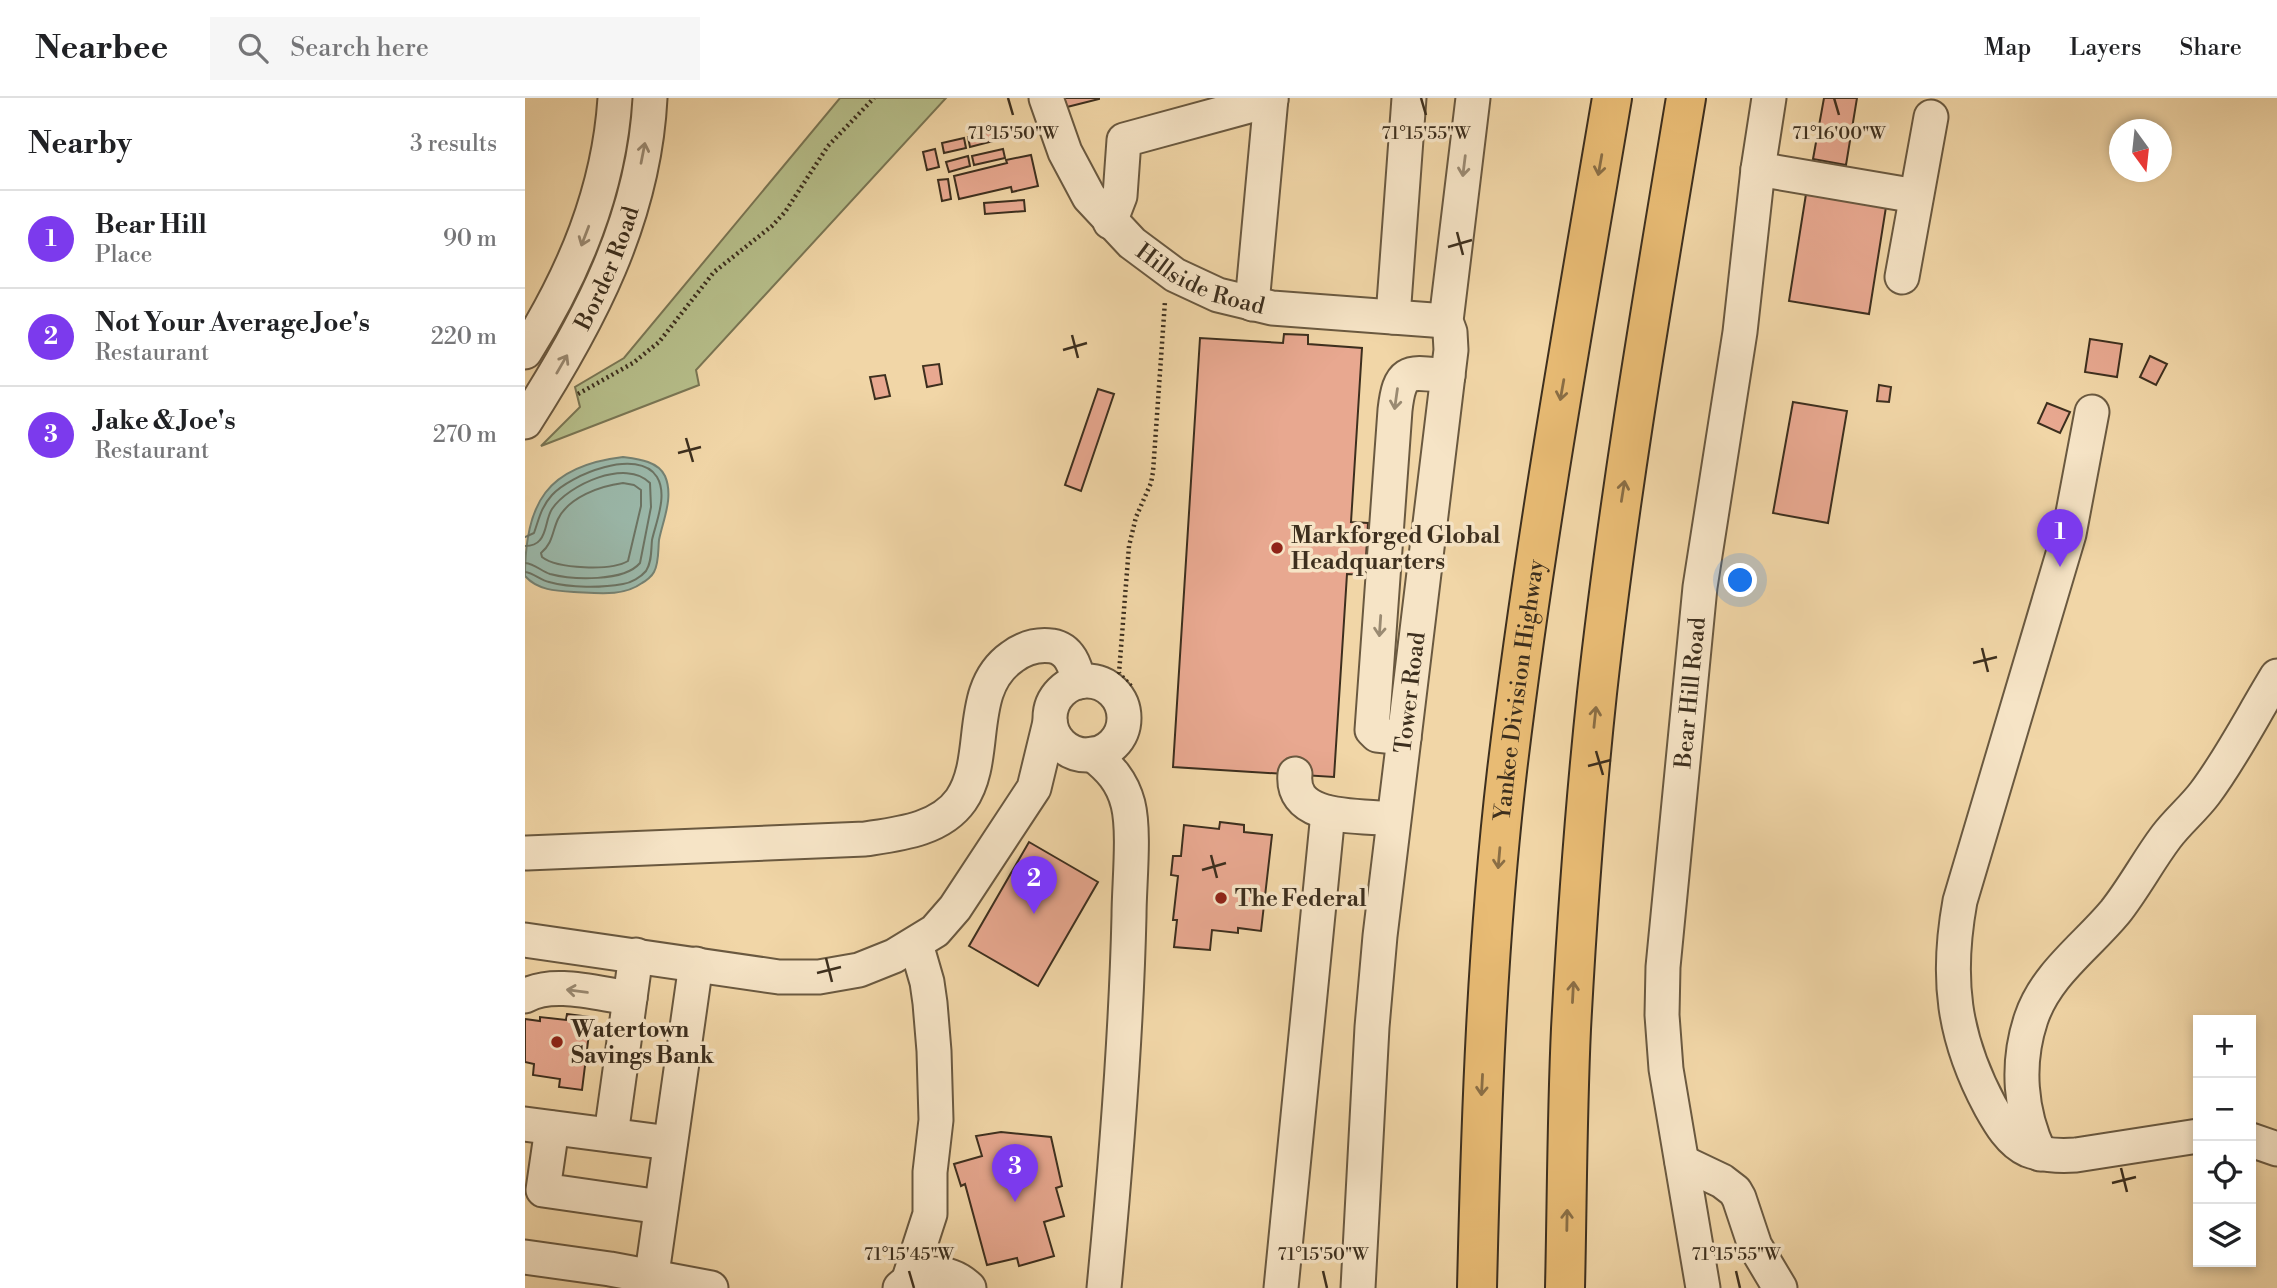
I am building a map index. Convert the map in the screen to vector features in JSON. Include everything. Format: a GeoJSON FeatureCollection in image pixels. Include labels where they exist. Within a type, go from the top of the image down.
{"type":"FeatureCollection","features":[{"type":"Feature","properties":{"kind":"highway","name":"Yankee Division Highway"},"geometry":{"type":"LineString","coordinates":[[1477,1288],[1486,1023],[1507,772],[1545,493],[1612,98]]}},
{"type":"Feature","properties":{"kind":"highway"},"geometry":{"type":"LineString","coordinates":[[1565,1288],[1571,1032],[1584,832],[1597,693],[1641,366],[1686,98]]}},
{"type":"Feature","properties":{"kind":"street","name":"Border Road"},"geometry":{"type":"LineString","coordinates":[[525,352],[564,283],[599,197],[615,98]]}},
{"type":"Feature","properties":{"kind":"street","name":"Border Road"},"geometry":{"type":"LineString","coordinates":[[525,422],[588,317],[617,250],[634,198],[650,98]]}},
{"type":"Feature","properties":{"kind":"street","name":"Hillside Road"},"geometry":{"type":"LineString","coordinates":[[1046,98],[1072,169],[1089,197],[1110,222],[1146,255],[1175,275],[1218,295],[1281,309],[1445,321]]}},
{"type":"Feature","properties":{"kind":"street"},"geometry":{"type":"LineString","coordinates":[[1393,317],[1409,98]]}},
{"type":"Feature","properties":{"kind":"street","name":"Tower Road"},"geometry":{"type":"LineString","coordinates":[[1358,1288],[1372,1027],[1393,819],[1448,376],[1451,339],[1445,321],[1473,98]]}},
{"type":"Feature","properties":{"kind":"street","name":"Bear Hill Road"},"geometry":{"type":"LineString","coordinates":[[1703,1288],[1666,1069],[1662,1029],[1664,949],[1700,586],[1740,332],[1758,169],[1769,98]]}},
{"type":"Feature","properties":{"kind":"street"},"geometry":{"type":"LineString","coordinates":[[1110,222],[1120,196],[1124,140],[1271,99],[1252,304]]}},
{"type":"Feature","properties":{"kind":"street"},"geometry":{"type":"LineString","coordinates":[[1902,277],[1931,117]]}},
{"type":"Feature","properties":{"kind":"street"},"geometry":{"type":"LineString","coordinates":[[1758,169],[1916,196]]}},
{"type":"Feature","properties":{"kind":"street"},"geometry":{"type":"LineString","coordinates":[[1403,738],[1377,735],[1372,730],[1398,385],[1407,376],[1420,373],[1448,376]]}},
{"type":"Feature","properties":{"kind":"street"},"geometry":{"type":"LineString","coordinates":[[2092,412],[2069,534],[1960,901],[1954,941],[1956,1003],[1962,1042],[1969,1062],[1997,1119],[2018,1144],[2040,1154],[2076,1155],[2193,1137]]}},
{"type":"Feature","properties":{"kind":"street"},"geometry":{"type":"LineString","coordinates":[[527,853],[865,839],[917,829],[934,823],[961,800],[972,769],[985,699],[998,669],[1033,646],[1056,647],[1071,659],[1079,682]]}},
{"type":"Feature","properties":{"kind":"street"},"geometry":{"type":"LineString","coordinates":[[2040,1154],[2029,1126],[2022,1086],[2026,1040],[2040,998],[2065,964],[2115,912],[2167,836],[2206,792],[2277,676]]}},
{"type":"Feature","properties":{"kind":"street"},"geometry":{"type":"LineString","coordinates":[[525,940],[779,977],[819,977],[869,967],[916,944],[935,931],[955,908],[1034,788],[1057,696],[1079,682],[1095,682],[1110,689],[1121,704],[1128,750],[1123,788]]}},
{"type":"Feature","properties":{"kind":"street"},"geometry":{"type":"LineString","coordinates":[[1034,788],[1087,754],[1113,744],[1124,721]]}},
{"type":"Feature","properties":{"kind":"street"},"geometry":{"type":"LineString","coordinates":[[1050,722],[1057,740],[1064,747],[1087,754],[1112,769],[1123,788],[1131,822],[1128,965],[1120,1118],[1104,1288]]}},
{"type":"Feature","properties":{"kind":"street"},"geometry":{"type":"LineString","coordinates":[[1295,774],[1294,789],[1301,800],[1313,808],[1328,813],[1393,819]]}},
{"type":"Feature","properties":{"kind":"street"},"geometry":{"type":"LineString","coordinates":[[1281,1288],[1328,813]]}},
{"type":"Feature","properties":{"kind":"street"},"geometry":{"type":"LineString","coordinates":[[904,1285],[930,1214],[929,1192],[936,1120],[934,1051],[927,982],[916,944]]}},
{"type":"Feature","properties":{"kind":"street"},"geometry":{"type":"LineString","coordinates":[[611,1135],[636,955]]}},
{"type":"Feature","properties":{"kind":"street"},"geometry":{"type":"LineString","coordinates":[[651,1283],[695,964]]}},
{"type":"Feature","properties":{"kind":"street"},"geometry":{"type":"LineString","coordinates":[[525,996],[537,989],[552,987],[630,998]]}},
{"type":"Feature","properties":{"kind":"street"},"geometry":{"type":"LineString","coordinates":[[661,1207],[534,1199],[538,1126],[670,1143]]}},
{"type":"Feature","properties":{"kind":"street"},"geometry":{"type":"LineString","coordinates":[[2254,1141],[2277,1149]]}},
{"type":"Feature","properties":{"kind":"street"},"geometry":{"type":"LineString","coordinates":[[1682,1163],[1722,1181],[1735,1191],[1755,1246],[1780,1288]]}},
{"type":"Feature","properties":{"kind":"street"},"geometry":{"type":"LineString","coordinates":[[930,1214],[965,1285]]}},
{"type":"Feature","properties":{"kind":"street"},"geometry":{"type":"LineString","coordinates":[[525,1257],[651,1283],[711,1288]]}},
{"type":"Feature","properties":{"kind":"street"},"geometry":{"type":"LineString","coordinates":[[904,1285],[917,1276],[934,1273],[950,1275],[965,1285]]}},
{"type":"Feature","properties":{"kind":"path"},"geometry":{"type":"LineString","coordinates":[[577,394],[633,363],[659,342],[714,272],[772,226],[785,212],[828,146],[874,98]]}},
{"type":"Feature","properties":{"kind":"path"},"geometry":{"type":"LineString","coordinates":[[1131,686],[1119,673],[1129,546],[1136,517],[1153,472],[1166,289]]}},
{"type":"Feature","properties":{"kind":"green space"},"geometry":{"type":"Polygon","coordinates":[[[840,98],[946,98],[696,370],[699,385],[541,446],[580,407],[575,387],[624,358],[840,98]]]}},
{"type":"Feature","properties":{"kind":"water"},"geometry":{"type":"Polygon","coordinates":[[[623,457],[653,464],[665,476],[667,508],[653,574],[635,587],[610,593],[554,590],[530,581],[525,576],[526,550],[536,509],[545,492],[576,469],[623,457]]]}},
{"type":"Feature","properties":{"kind":"building"},"geometry":{"type":"Polygon","coordinates":[[[1064,98],[1099,98],[1099,99],[1067,107],[1064,98]]]}},
{"type":"Feature","properties":{"kind":"building"},"geometry":{"type":"Polygon","coordinates":[[[1824,98],[1857,98],[1846,165],[1813,159],[1824,98]]]}},
{"type":"Feature","properties":{"kind":"building"},"geometry":{"type":"Polygon","coordinates":[[[994,131],[997,140],[970,147],[968,137],[994,131]]]}},
{"type":"Feature","properties":{"kind":"building"},"geometry":{"type":"Polygon","coordinates":[[[964,138],[966,148],[944,153],[942,143],[964,138]]]}},
{"type":"Feature","properties":{"kind":"building"},"geometry":{"type":"Polygon","coordinates":[[[935,149],[939,167],[927,170],[923,152],[935,149]]]}},
{"type":"Feature","properties":{"kind":"building"},"geometry":{"type":"Polygon","coordinates":[[[1003,149],[1005,158],[974,165],[972,156],[1003,149]]]}},
{"type":"Feature","properties":{"kind":"building"},"geometry":{"type":"Polygon","coordinates":[[[1031,155],[1038,186],[1012,192],[1011,187],[959,199],[954,176],[1031,155]]]}},
{"type":"Feature","properties":{"kind":"building"},"geometry":{"type":"Polygon","coordinates":[[[968,156],[970,166],[949,172],[946,162],[968,156]]]}},
{"type":"Feature","properties":{"kind":"building"},"geometry":{"type":"Polygon","coordinates":[[[948,179],[951,199],[942,201],[938,180],[948,179]]]}},
{"type":"Feature","properties":{"kind":"building"},"geometry":{"type":"Polygon","coordinates":[[[1806,194],[1886,207],[1869,314],[1789,301],[1806,194]]]}},
{"type":"Feature","properties":{"kind":"building"},"geometry":{"type":"Polygon","coordinates":[[[1024,200],[1025,211],[985,214],[984,203],[1024,200]]]}},
{"type":"Feature","properties":{"kind":"building","name":"Markforged Global Headquarters"},"geometry":{"type":"Polygon","coordinates":[[[1284,334],[1308,335],[1308,344],[1362,348],[1351,522],[1368,523],[1365,575],[1347,574],[1334,777],[1173,767],[1200,338],[1283,343],[1284,334]]]}},
{"type":"Feature","properties":{"kind":"building"},"geometry":{"type":"Polygon","coordinates":[[[2090,339],[2122,344],[2117,377],[2085,372],[2090,339]]]}},
{"type":"Feature","properties":{"kind":"building"},"geometry":{"type":"Polygon","coordinates":[[[2150,356],[2167,364],[2156,385],[2140,377],[2150,356]]]}},
{"type":"Feature","properties":{"kind":"building"},"geometry":{"type":"Polygon","coordinates":[[[939,364],[942,384],[927,387],[923,366],[939,364]]]}},
{"type":"Feature","properties":{"kind":"building"},"geometry":{"type":"Polygon","coordinates":[[[885,375],[890,396],[875,399],[870,377],[885,375]]]}},
{"type":"Feature","properties":{"kind":"building"},"geometry":{"type":"Polygon","coordinates":[[[1879,385],[1891,387],[1889,402],[1877,401],[1879,385]]]}},
{"type":"Feature","properties":{"kind":"building"},"geometry":{"type":"Polygon","coordinates":[[[1098,389],[1114,394],[1081,491],[1065,485],[1098,389]]]}},
{"type":"Feature","properties":{"kind":"building"},"geometry":{"type":"Polygon","coordinates":[[[1793,402],[1847,411],[1828,523],[1773,513],[1793,402]]]}},
{"type":"Feature","properties":{"kind":"building"},"geometry":{"type":"Polygon","coordinates":[[[2047,403],[2070,412],[2060,433],[2038,423],[2047,403]]]}},
{"type":"Feature","properties":{"kind":"building","name":"The Federal"},"geometry":{"type":"Polygon","coordinates":[[[1220,822],[1244,825],[1244,832],[1272,835],[1261,931],[1238,928],[1238,933],[1212,930],[1210,950],[1174,947],[1177,920],[1173,920],[1178,876],[1171,875],[1173,856],[1181,856],[1184,825],[1219,829],[1220,822]]]}},
{"type":"Feature","properties":{"kind":"building"},"geometry":{"type":"Polygon","coordinates":[[[1029,842],[1098,882],[1038,986],[969,946],[1029,842]]]}},
{"type":"Feature","properties":{"kind":"building","name":"Watertown Savings Bank"},"geometry":{"type":"Polygon","coordinates":[[[567,1014],[591,1017],[582,1090],[559,1087],[560,1079],[533,1075],[534,1064],[525,1062],[525,1019],[540,1021],[540,1017],[566,1020],[567,1014]]]}},
{"type":"Feature","properties":{"kind":"building"},"geometry":{"type":"Polygon","coordinates":[[[1001,1132],[1051,1137],[1062,1186],[1056,1188],[1064,1216],[1044,1222],[1054,1256],[1019,1266],[1017,1258],[987,1265],[965,1184],[961,1186],[954,1164],[982,1156],[976,1136],[1001,1132]]]}},
{"type":"Feature","properties":{"kind":"place","name":"Markforged Global Headquarters"},"geometry":{"type":"Point","coordinates":[1277,548]}},
{"type":"Feature","properties":{"kind":"place","name":"Bear Hill"},"geometry":{"type":"Point","coordinates":[2060,567]}},
{"type":"Feature","properties":{"kind":"place","name":"The Federal"},"geometry":{"type":"Point","coordinates":[1221,898]}},
{"type":"Feature","properties":{"kind":"place","name":"Not Your Average Joe's"},"geometry":{"type":"Point","coordinates":[1034,914]}},
{"type":"Feature","properties":{"kind":"place","name":"Watertown Savings Bank"},"geometry":{"type":"Point","coordinates":[557,1042]}},
{"type":"Feature","properties":{"kind":"place","name":"Jake & Joe's"},"geometry":{"type":"Point","coordinates":[1015,1202]}}]}
